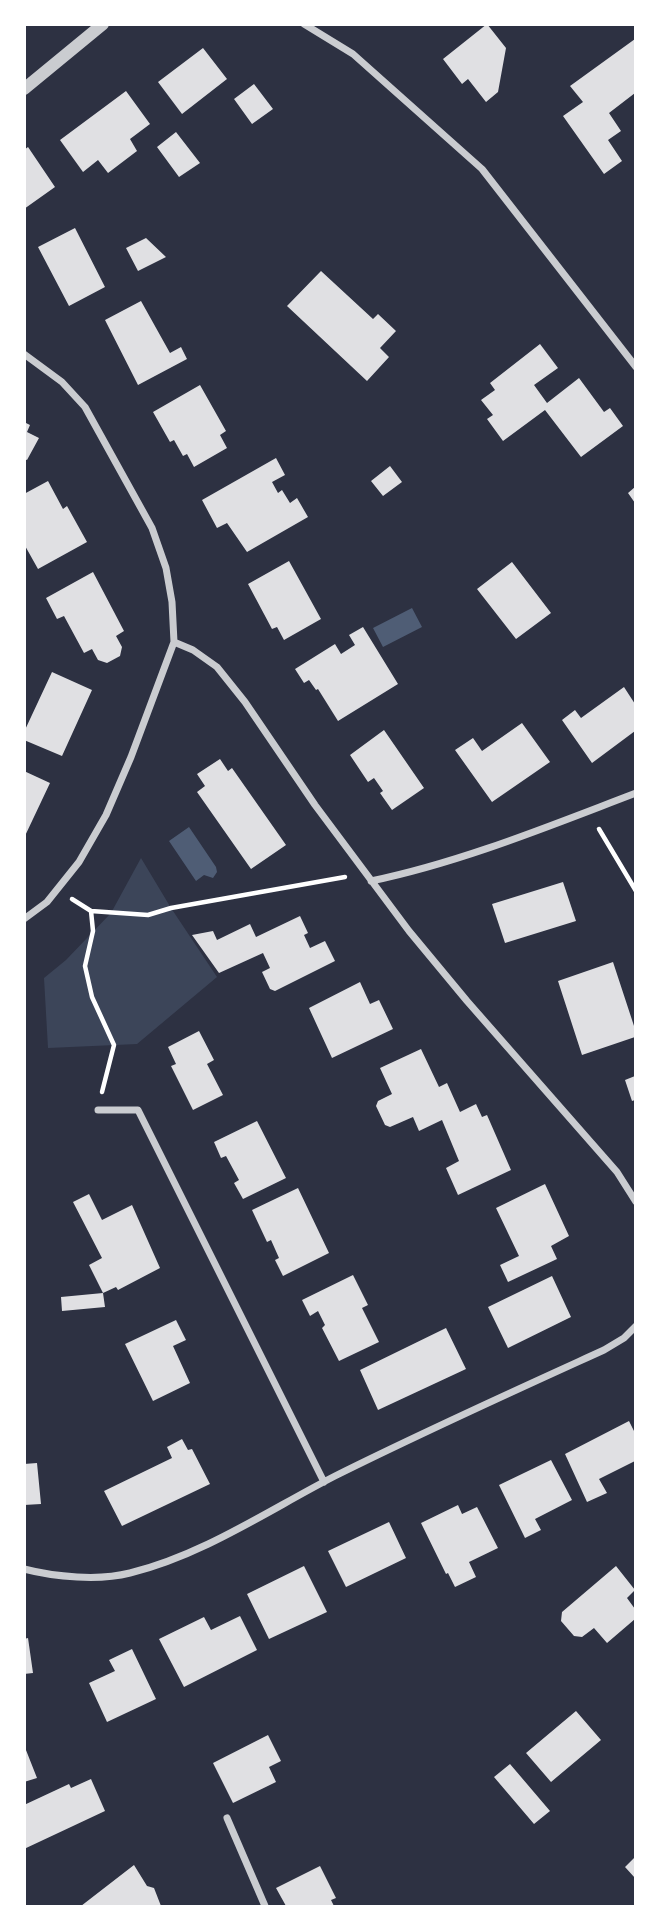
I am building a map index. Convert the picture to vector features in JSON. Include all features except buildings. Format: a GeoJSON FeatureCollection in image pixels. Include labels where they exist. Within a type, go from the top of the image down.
{"type":"FeatureCollection","features":[{"type":"Feature","properties":{"kind":"street"},"geometry":{"type":"LineString","coordinates":[[24,89],[103,24]]}},
{"type":"Feature","properties":{"kind":"street"},"geometry":{"type":"LineString","coordinates":[[304,24],[353,54],[482,169],[635,367]]}},
{"type":"Feature","properties":{"kind":"street"},"geometry":{"type":"LineString","coordinates":[[24,354],[62,382],[85,407],[152,528],[166,568],[172,602],[174,642],[106,815],[79,862],[47,902],[24,919]]}},
{"type":"Feature","properties":{"kind":"street"},"geometry":{"type":"LineString","coordinates":[[174,642],[193,650],[217,667],[245,702],[371,881],[467,1002],[617,1172],[635,1202]]}},
{"type":"Feature","properties":{"kind":"street"},"geometry":{"type":"LineString","coordinates":[[371,881],[411,872],[498,845],[635,793]]}},
{"type":"Feature","properties":{"kind":"street"},"geometry":{"type":"LineString","coordinates":[[98,1110],[138,1110],[324,1482]]}},
{"type":"Feature","properties":{"kind":"street"},"geometry":{"type":"LineString","coordinates":[[24,1569],[79,1577],[127,1574],[169,1560],[324,1482],[604,1350],[624,1338],[635,1326]]}},
{"type":"Feature","properties":{"kind":"street"},"geometry":{"type":"LineString","coordinates":[[227,1818],[265,1906]]}},
{"type":"Feature","properties":{"kind":"path"},"geometry":{"type":"LineString","coordinates":[[588,811],[635,891]]}},
{"type":"Feature","properties":{"kind":"path"},"geometry":{"type":"LineString","coordinates":[[56,890],[91,911],[148,915],[171,908],[342,877],[371,881]]}},
{"type":"Feature","properties":{"kind":"path"},"geometry":{"type":"LineString","coordinates":[[91,911],[93,931],[85,966],[92,997],[114,1045],[98,1110]]}},
{"type":"Feature","properties":{"kind":"shaded area"},"geometry":{"type":"Polygon","coordinates":[[[412,608],[422,627],[383,647],[373,628],[412,608]]]}},
{"type":"Feature","properties":{"kind":"shaded area"},"geometry":{"type":"Polygon","coordinates":[[[189,827],[216,867],[217,872],[213,878],[204,875],[196,881],[169,841],[189,827]]]}},
{"type":"Feature","properties":{"kind":"shaded area"},"geometry":{"type":"Polygon","coordinates":[[[141,858],[217,977],[137,1044],[48,1048],[44,978],[66,960],[111,913],[141,858]]]}}]}
